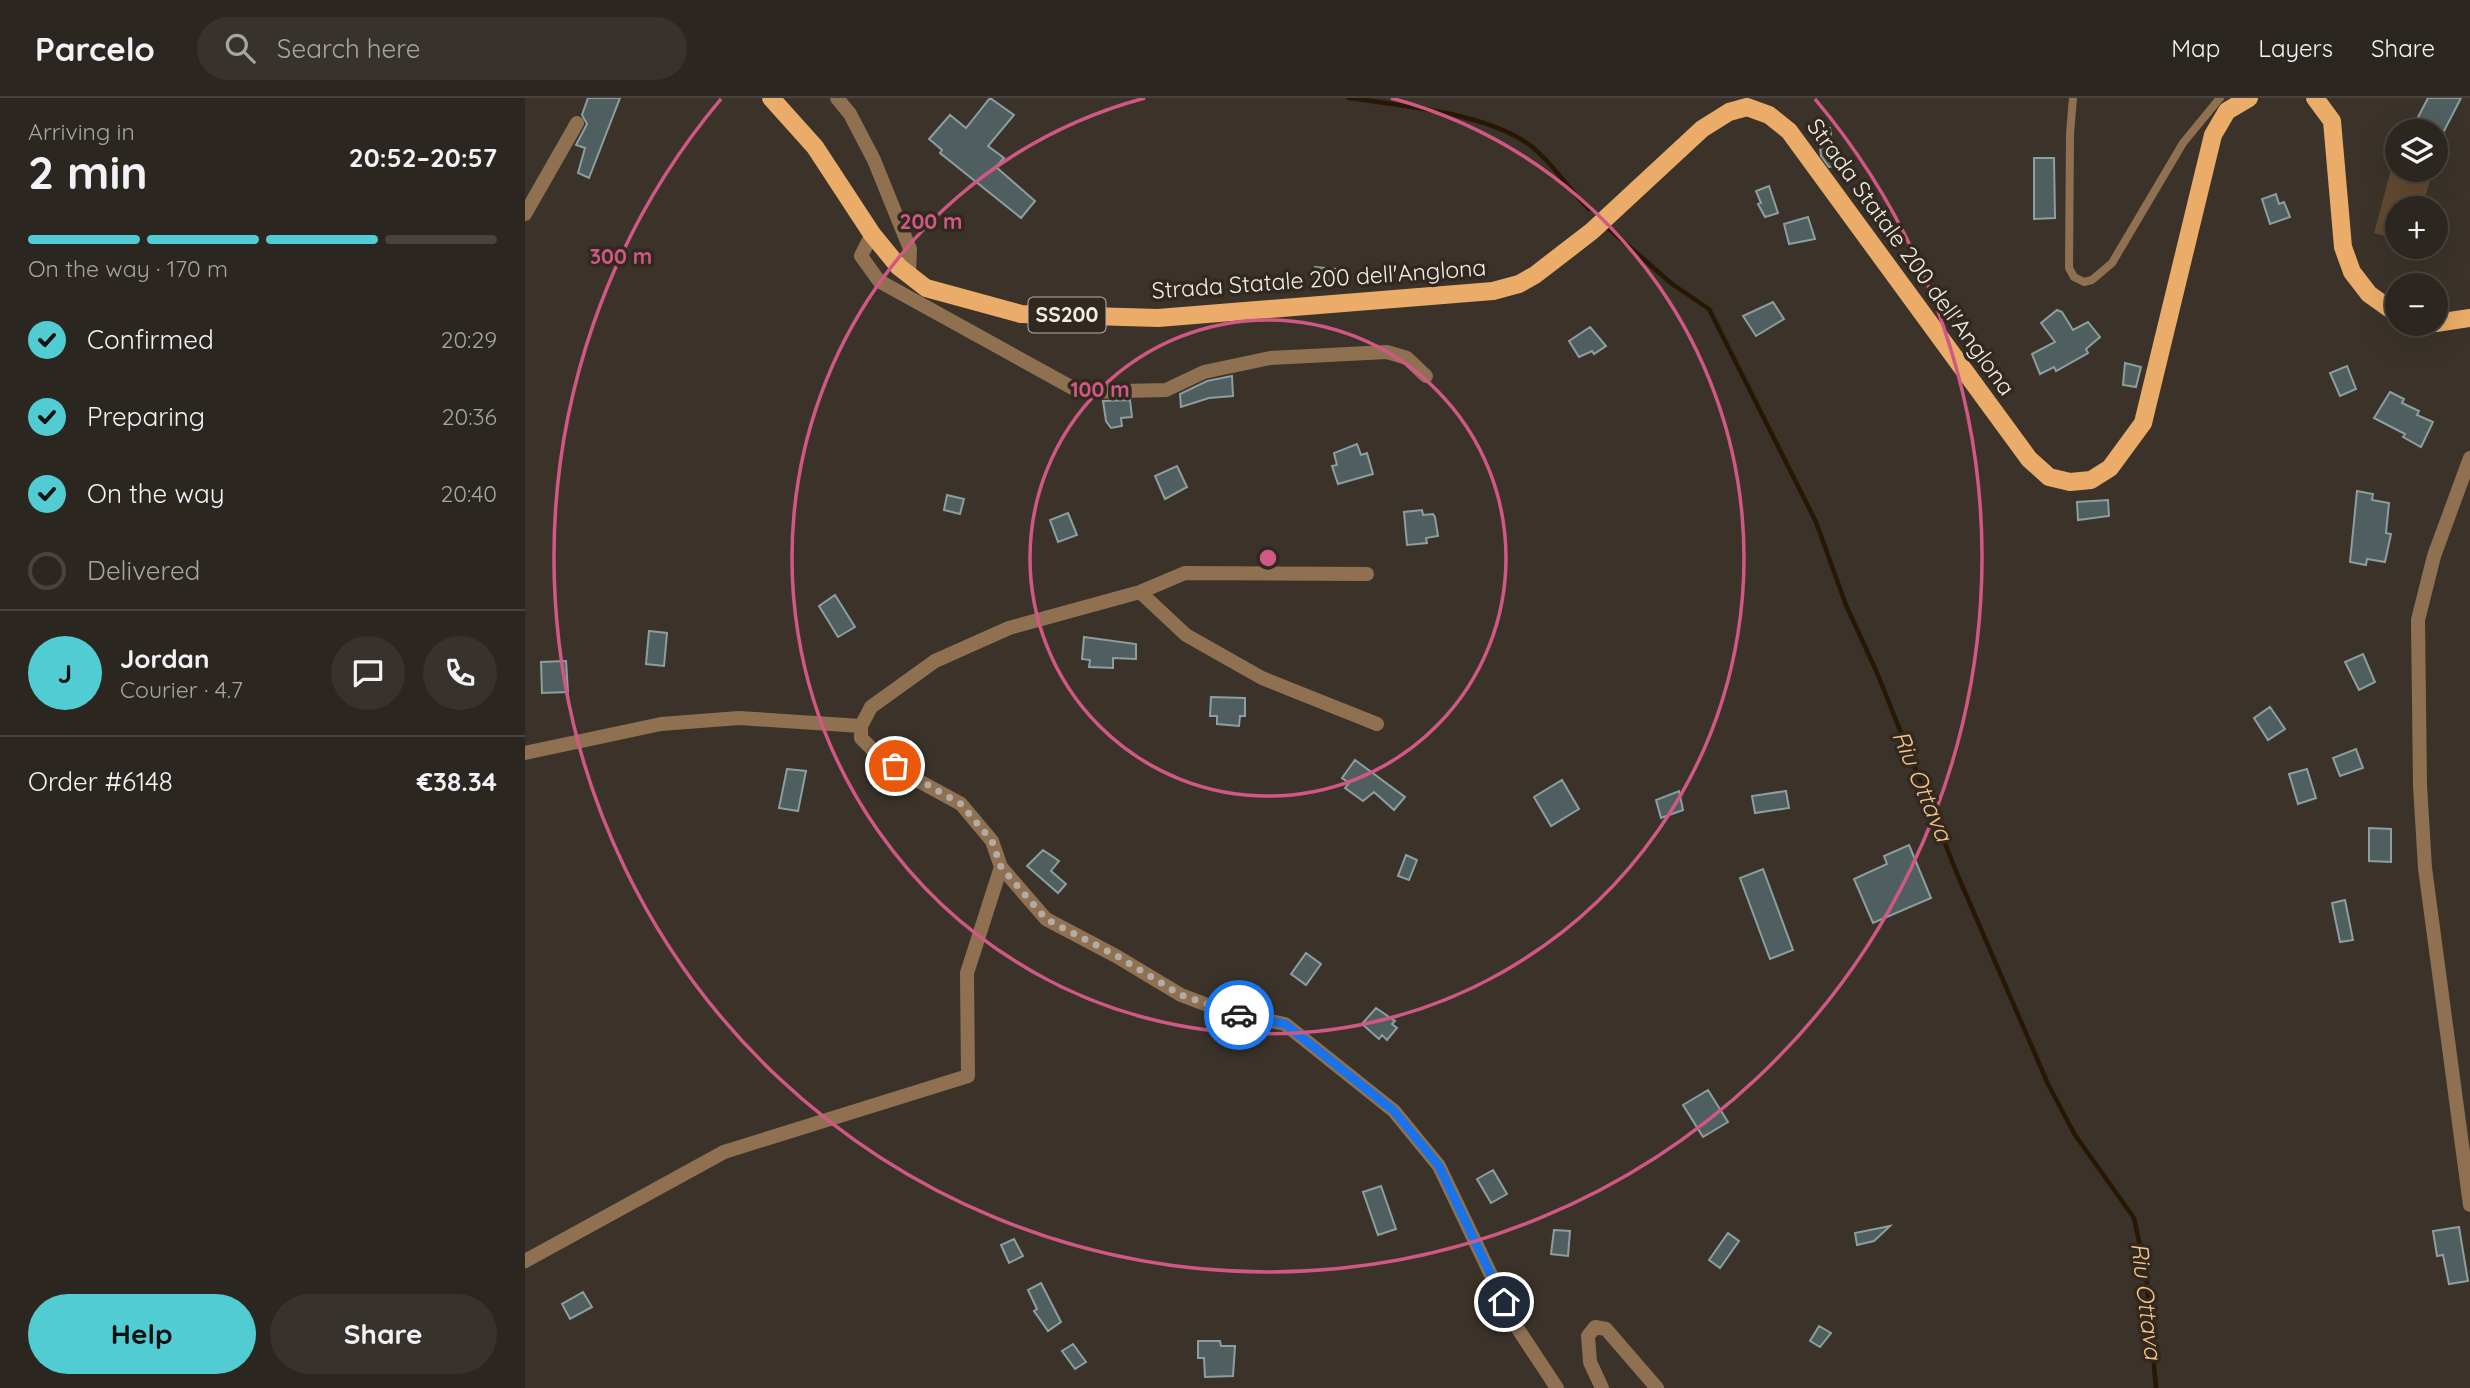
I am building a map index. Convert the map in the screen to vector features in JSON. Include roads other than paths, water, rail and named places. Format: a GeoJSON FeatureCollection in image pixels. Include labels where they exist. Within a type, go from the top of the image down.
{"type":"FeatureCollection","features":[{"type":"Feature","properties":{"kind":"main road","name":"Strada Statale 200 dell'Anglona"},"geometry":{"type":"LineString","coordinates":[[771,98],[815,147],[871,234],[899,267],[926,288],[1021,314],[1158,318],[1493,291],[1519,284],[1535,275],[1592,231],[1702,129],[1729,113],[1747,107],[1769,115],[1789,131],[2029,459],[2049,477],[2070,482],[2091,480],[2110,468],[2143,423],[2213,135],[2227,111],[2249,98]]}},
{"type":"Feature","properties":{"kind":"main road"},"geometry":{"type":"LineString","coordinates":[[2315,98],[2332,121],[2341,234],[2353,272],[2369,295],[2385,306]]}},
{"type":"Feature","properties":{"kind":"main road"},"geometry":{"type":"LineString","coordinates":[[2448,321],[2470,318]]}},
{"type":"Feature","properties":{"kind":"street"},"geometry":{"type":"LineString","coordinates":[[837,98],[850,114],[900,223],[910,249],[909,274]]}},
{"type":"Feature","properties":{"kind":"street"},"geometry":{"type":"LineString","coordinates":[[525,214],[577,123]]}},
{"type":"Feature","properties":{"kind":"street"},"geometry":{"type":"LineString","coordinates":[[871,234],[861,256],[879,281],[1080,392],[1166,390],[1204,372],[1270,358],[1387,352],[1406,358],[1426,376]]}},
{"type":"Feature","properties":{"kind":"street"},"geometry":{"type":"LineString","coordinates":[[2470,458],[2434,556],[2418,620],[2420,785],[2425,868],[2470,1205]]}},
{"type":"Feature","properties":{"kind":"street"},"geometry":{"type":"LineString","coordinates":[[1367,574],[1185,573],[1139,592],[1009,628],[935,661],[871,707],[861,726],[861,738],[875,752],[908,775],[961,804],[992,841],[1001,867],[1046,919],[1117,956],[1181,995],[1226,1012],[1285,1024],[1394,1111],[1439,1166],[1514,1323],[1557,1388]]}},
{"type":"Feature","properties":{"kind":"street"},"geometry":{"type":"LineString","coordinates":[[1139,592],[1186,635],[1262,678],[1377,724]]}},
{"type":"Feature","properties":{"kind":"street"},"geometry":{"type":"LineString","coordinates":[[525,753],[661,724],[726,719],[861,726]]}},
{"type":"Feature","properties":{"kind":"street"},"geometry":{"type":"LineString","coordinates":[[525,1261],[724,1152],[968,1076],[967,973],[1001,867]]}},
{"type":"Feature","properties":{"kind":"street"},"geometry":{"type":"LineString","coordinates":[[1602,1388],[1590,1362],[1588,1336],[1595,1327],[1606,1329],[1657,1388]]}},
{"type":"Feature","properties":{"kind":"lane"},"geometry":{"type":"LineString","coordinates":[[2073,98],[2070,134],[2069,268],[2074,277],[2084,282],[2092,280],[2112,263],[2183,143],[2220,98]]}},
{"type":"Feature","properties":{"kind":"waterway","name":"Riu Ottava"},"geometry":{"type":"LineString","coordinates":[[1349,98],[1444,113],[1492,126],[1513,135],[1539,153],[1589,209]]}},
{"type":"Feature","properties":{"kind":"waterway","name":"Riu Ottava"},"geometry":{"type":"LineString","coordinates":[[1607,227],[1672,284],[1709,309],[1816,522],[1846,605],[1878,675],[1958,876],[2048,1084],[2075,1135],[2134,1218],[2146,1274],[2156,1388]]}}]}
